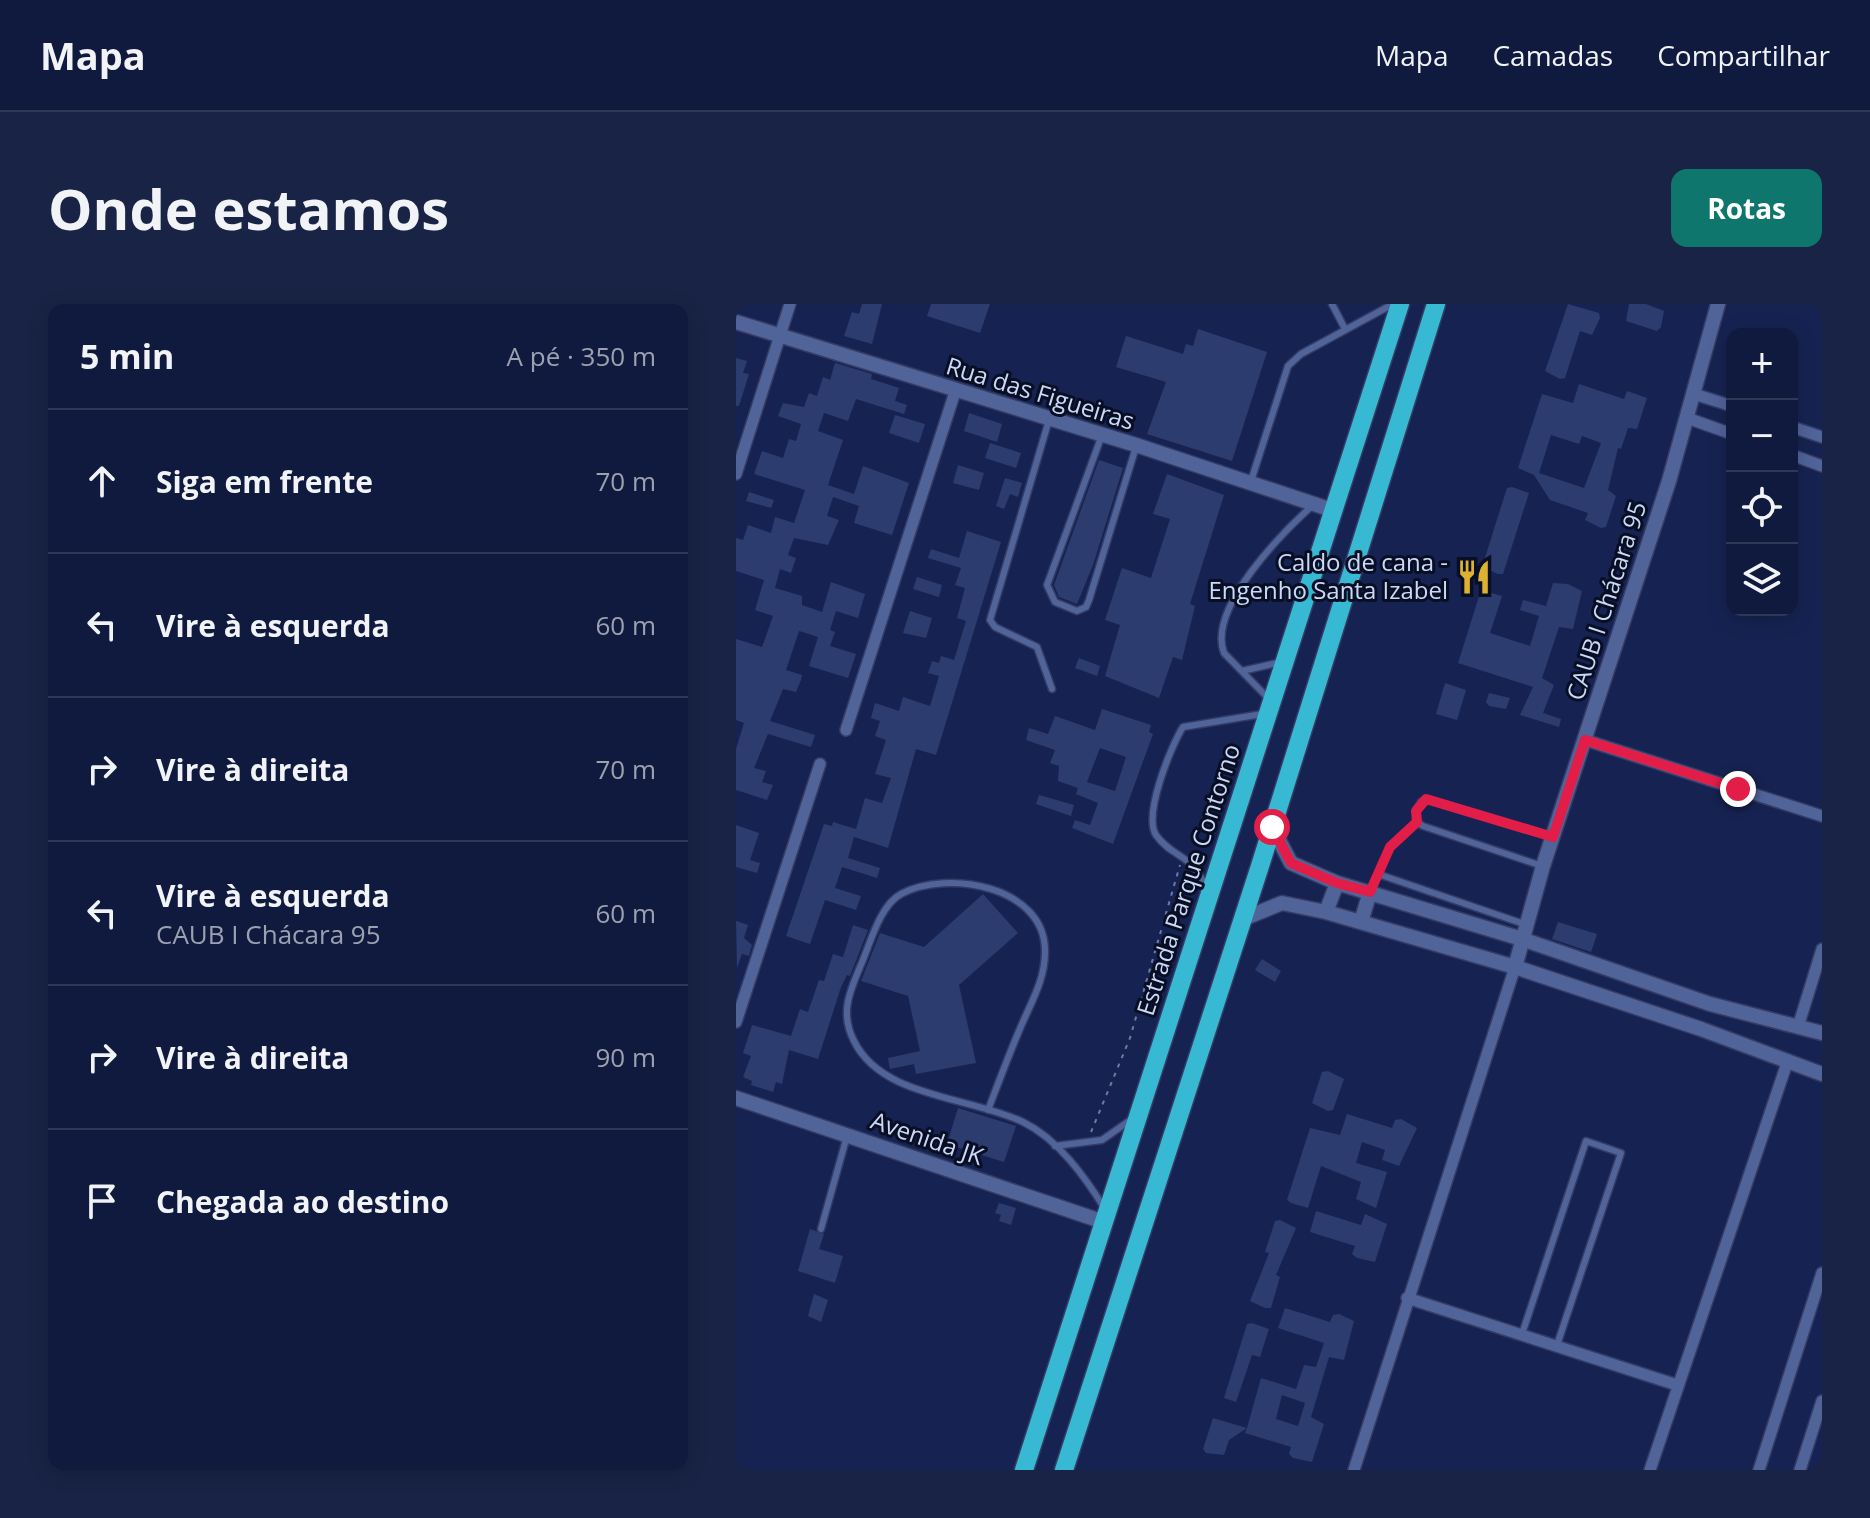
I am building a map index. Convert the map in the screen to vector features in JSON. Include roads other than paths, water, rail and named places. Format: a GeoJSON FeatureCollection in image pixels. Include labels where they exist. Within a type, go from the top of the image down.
{"type":"FeatureCollection","features":[{"type":"Feature","properties":{"kind":"highway","name":"Estrada Parque Contorno"},"geometry":{"type":"LineString","coordinates":[[1024,1470],[1400,304]]}},
{"type":"Feature","properties":{"kind":"highway"},"geometry":{"type":"LineString","coordinates":[[1064,1470],[1243,919],[1362,529],[1436,304]]}},
{"type":"Feature","properties":{"kind":"highway"},"geometry":{"type":"LineString","coordinates":[[1377,370],[1395,377],[1414,371]]}},
{"type":"Feature","properties":{"kind":"highway"},"geometry":{"type":"LineString","coordinates":[[1332,510],[1352,512],[1362,529]]}},
{"type":"Feature","properties":{"kind":"street"},"geometry":{"type":"LineString","coordinates":[[736,474],[790,304]]}},
{"type":"Feature","properties":{"kind":"street","name":"CAUB I Chácara 95"},"geometry":{"type":"LineString","coordinates":[[1515,967],[1543,866],[1687,418],[1718,304]]}},
{"type":"Feature","properties":{"kind":"street","name":"Rua das Figueiras"},"geometry":{"type":"LineString","coordinates":[[736,322],[955,392],[1136,445],[1332,510]]}},
{"type":"Feature","properties":{"kind":"street"},"geometry":{"type":"LineString","coordinates":[[846,730],[955,392]]}},
{"type":"Feature","properties":{"kind":"street"},"geometry":{"type":"LineString","coordinates":[[1694,394],[1726,404]]}},
{"type":"Feature","properties":{"kind":"street"},"geometry":{"type":"LineString","coordinates":[[1687,418],[1726,432]]}},
{"type":"Feature","properties":{"kind":"street"},"geometry":{"type":"LineString","coordinates":[[1798,429],[1822,437]]}},
{"type":"Feature","properties":{"kind":"street"},"geometry":{"type":"LineString","coordinates":[[1798,457],[1822,466]]}},
{"type":"Feature","properties":{"kind":"street"},"geometry":{"type":"LineString","coordinates":[[1585,740],[1822,816]]}},
{"type":"Feature","properties":{"kind":"street"},"geometry":{"type":"LineString","coordinates":[[736,1022],[820,764]]}},
{"type":"Feature","properties":{"kind":"street"},"geometry":{"type":"LineString","coordinates":[[1272,827],[1291,863],[1337,883],[1524,932],[1710,1004],[1822,1033]]}},
{"type":"Feature","properties":{"kind":"street"},"geometry":{"type":"LineString","coordinates":[[1326,912],[1337,883]]}},
{"type":"Feature","properties":{"kind":"street"},"geometry":{"type":"LineString","coordinates":[[1361,922],[1370,892]]}},
{"type":"Feature","properties":{"kind":"street"},"geometry":{"type":"LineString","coordinates":[[1243,919],[1282,903],[1326,912],[1515,967],[1701,1029],[1822,1074]]}},
{"type":"Feature","properties":{"kind":"street"},"geometry":{"type":"LineString","coordinates":[[1798,1027],[1822,949]]}},
{"type":"Feature","properties":{"kind":"street"},"geometry":{"type":"LineString","coordinates":[[1354,1470],[1515,967]]}},
{"type":"Feature","properties":{"kind":"street"},"geometry":{"type":"LineString","coordinates":[[1701,1029],[1708,1019],[1710,1004]]}},
{"type":"Feature","properties":{"kind":"street"},"geometry":{"type":"LineString","coordinates":[[1650,1470],[1788,1060]]}},
{"type":"Feature","properties":{"kind":"street","name":"Avenida JK"},"geometry":{"type":"LineString","coordinates":[[736,1098],[1105,1217]]}},
{"type":"Feature","properties":{"kind":"street"},"geometry":{"type":"LineString","coordinates":[[1759,1470],[1822,1273]]}},
{"type":"Feature","properties":{"kind":"street"},"geometry":{"type":"LineString","coordinates":[[1407,1298],[1677,1385]]}},
{"type":"Feature","properties":{"kind":"street"},"geometry":{"type":"LineString","coordinates":[[1800,1470],[1822,1401]]}},
{"type":"Feature","properties":{"kind":"lane"},"geometry":{"type":"LineString","coordinates":[[1332,304],[1345,329]]}},
{"type":"Feature","properties":{"kind":"lane"},"geometry":{"type":"LineString","coordinates":[[1250,485],[1288,366],[1301,354],[1393,304]]}},
{"type":"Feature","properties":{"kind":"lane"},"geometry":{"type":"LineString","coordinates":[[1049,420],[990,620],[995,627],[1037,647],[1052,689]]}},
{"type":"Feature","properties":{"kind":"lane"},"geometry":{"type":"LineString","coordinates":[[1102,435],[1047,585],[1047,591],[1055,602],[1077,611],[1086,607],[1089,600],[1136,445]]}},
{"type":"Feature","properties":{"kind":"lane"},"geometry":{"type":"LineString","coordinates":[[1210,897],[1200,871],[1157,835],[1151,814],[1176,738],[1183,727],[1194,723],[1235,721],[1270,707],[1224,653],[1221,644],[1231,604],[1270,548],[1313,505]]}},
{"type":"Feature","properties":{"kind":"lane"},"geometry":{"type":"LineString","coordinates":[[1242,671],[1284,662]]}},
{"type":"Feature","properties":{"kind":"lane"},"geometry":{"type":"LineString","coordinates":[[1417,822],[1416,811],[1421,802],[1431,800],[1553,837]]}},
{"type":"Feature","properties":{"kind":"lane"},"geometry":{"type":"LineString","coordinates":[[1417,822],[1543,866]]}},
{"type":"Feature","properties":{"kind":"lane"},"geometry":{"type":"LineString","coordinates":[[1370,892],[1390,847],[1417,822]]}},
{"type":"Feature","properties":{"kind":"lane"},"geometry":{"type":"LineString","coordinates":[[1378,874],[1524,932]]}},
{"type":"Feature","properties":{"kind":"lane"},"geometry":{"type":"LineString","coordinates":[[988,1110],[1043,979],[1046,949],[1040,928],[1029,911],[1013,898],[982,885],[948,883],[900,894],[885,909],[844,1011],[852,1038],[866,1063],[887,1078],[1024,1122],[1055,1146],[1086,1180],[1105,1217]]}},
{"type":"Feature","properties":{"kind":"lane"},"geometry":{"type":"LineString","coordinates":[[1055,1146],[1102,1140],[1139,1113]]}},
{"type":"Feature","properties":{"kind":"lane"},"geometry":{"type":"LineString","coordinates":[[821,1229],[847,1136]]}},
{"type":"Feature","properties":{"kind":"lane"},"geometry":{"type":"LineString","coordinates":[[1522,1334],[1586,1141],[1621,1153],[1557,1345]]}},
{"type":"Feature","properties":{"kind":"place","name":"Caldo de cana - Engenho Santa Izabel"},"geometry":{"type":"Point","coordinates":[1474,577]}}]}
